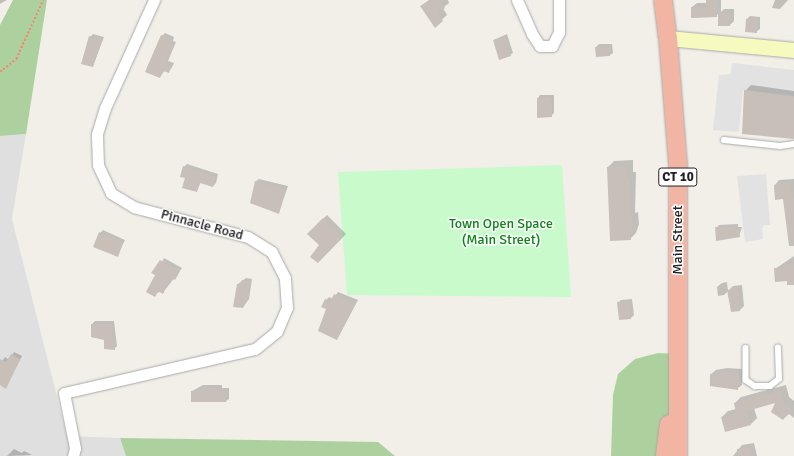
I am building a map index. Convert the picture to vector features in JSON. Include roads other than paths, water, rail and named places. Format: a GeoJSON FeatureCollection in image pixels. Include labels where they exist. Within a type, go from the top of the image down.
{"type":"FeatureCollection","features":[{"type":"Feature","properties":{"kind":"highway","name":"Main Street"},"geometry":{"type":"LineString","coordinates":[[663,0],[668,38],[678,164],[678,456]]}},
{"type":"Feature","properties":{"kind":"highway"},"geometry":{"type":"LineString","coordinates":[[665,456],[678,354]]}},
{"type":"Feature","properties":{"kind":"main road"},"geometry":{"type":"LineString","coordinates":[[668,38],[794,50]]}},
{"type":"Feature","properties":{"kind":"street","name":"Pinnacle Road"},"geometry":{"type":"LineString","coordinates":[[73,456],[76,448],[64,393],[255,349],[277,331],[287,308],[285,278],[272,252],[248,237],[134,207],[111,193],[98,165],[97,134],[105,108],[154,0]]}},
{"type":"Feature","properties":{"kind":"street"},"geometry":{"type":"LineString","coordinates":[[517,0],[532,34],[540,46],[552,46],[559,32],[559,0]]}},
{"type":"Feature","properties":{"kind":"lane"},"geometry":{"type":"LineString","coordinates":[[724,140],[780,146],[794,144]]}},
{"type":"Feature","properties":{"kind":"lane"},"geometry":{"type":"LineString","coordinates":[[746,348],[746,380],[755,386],[770,386],[779,379],[778,348]]}},
{"type":"Feature","properties":{"kind":"park label","name":"Town Open Space (Main Street)"},"geometry":{"type":"Point","coordinates":[501,232]}}]}
